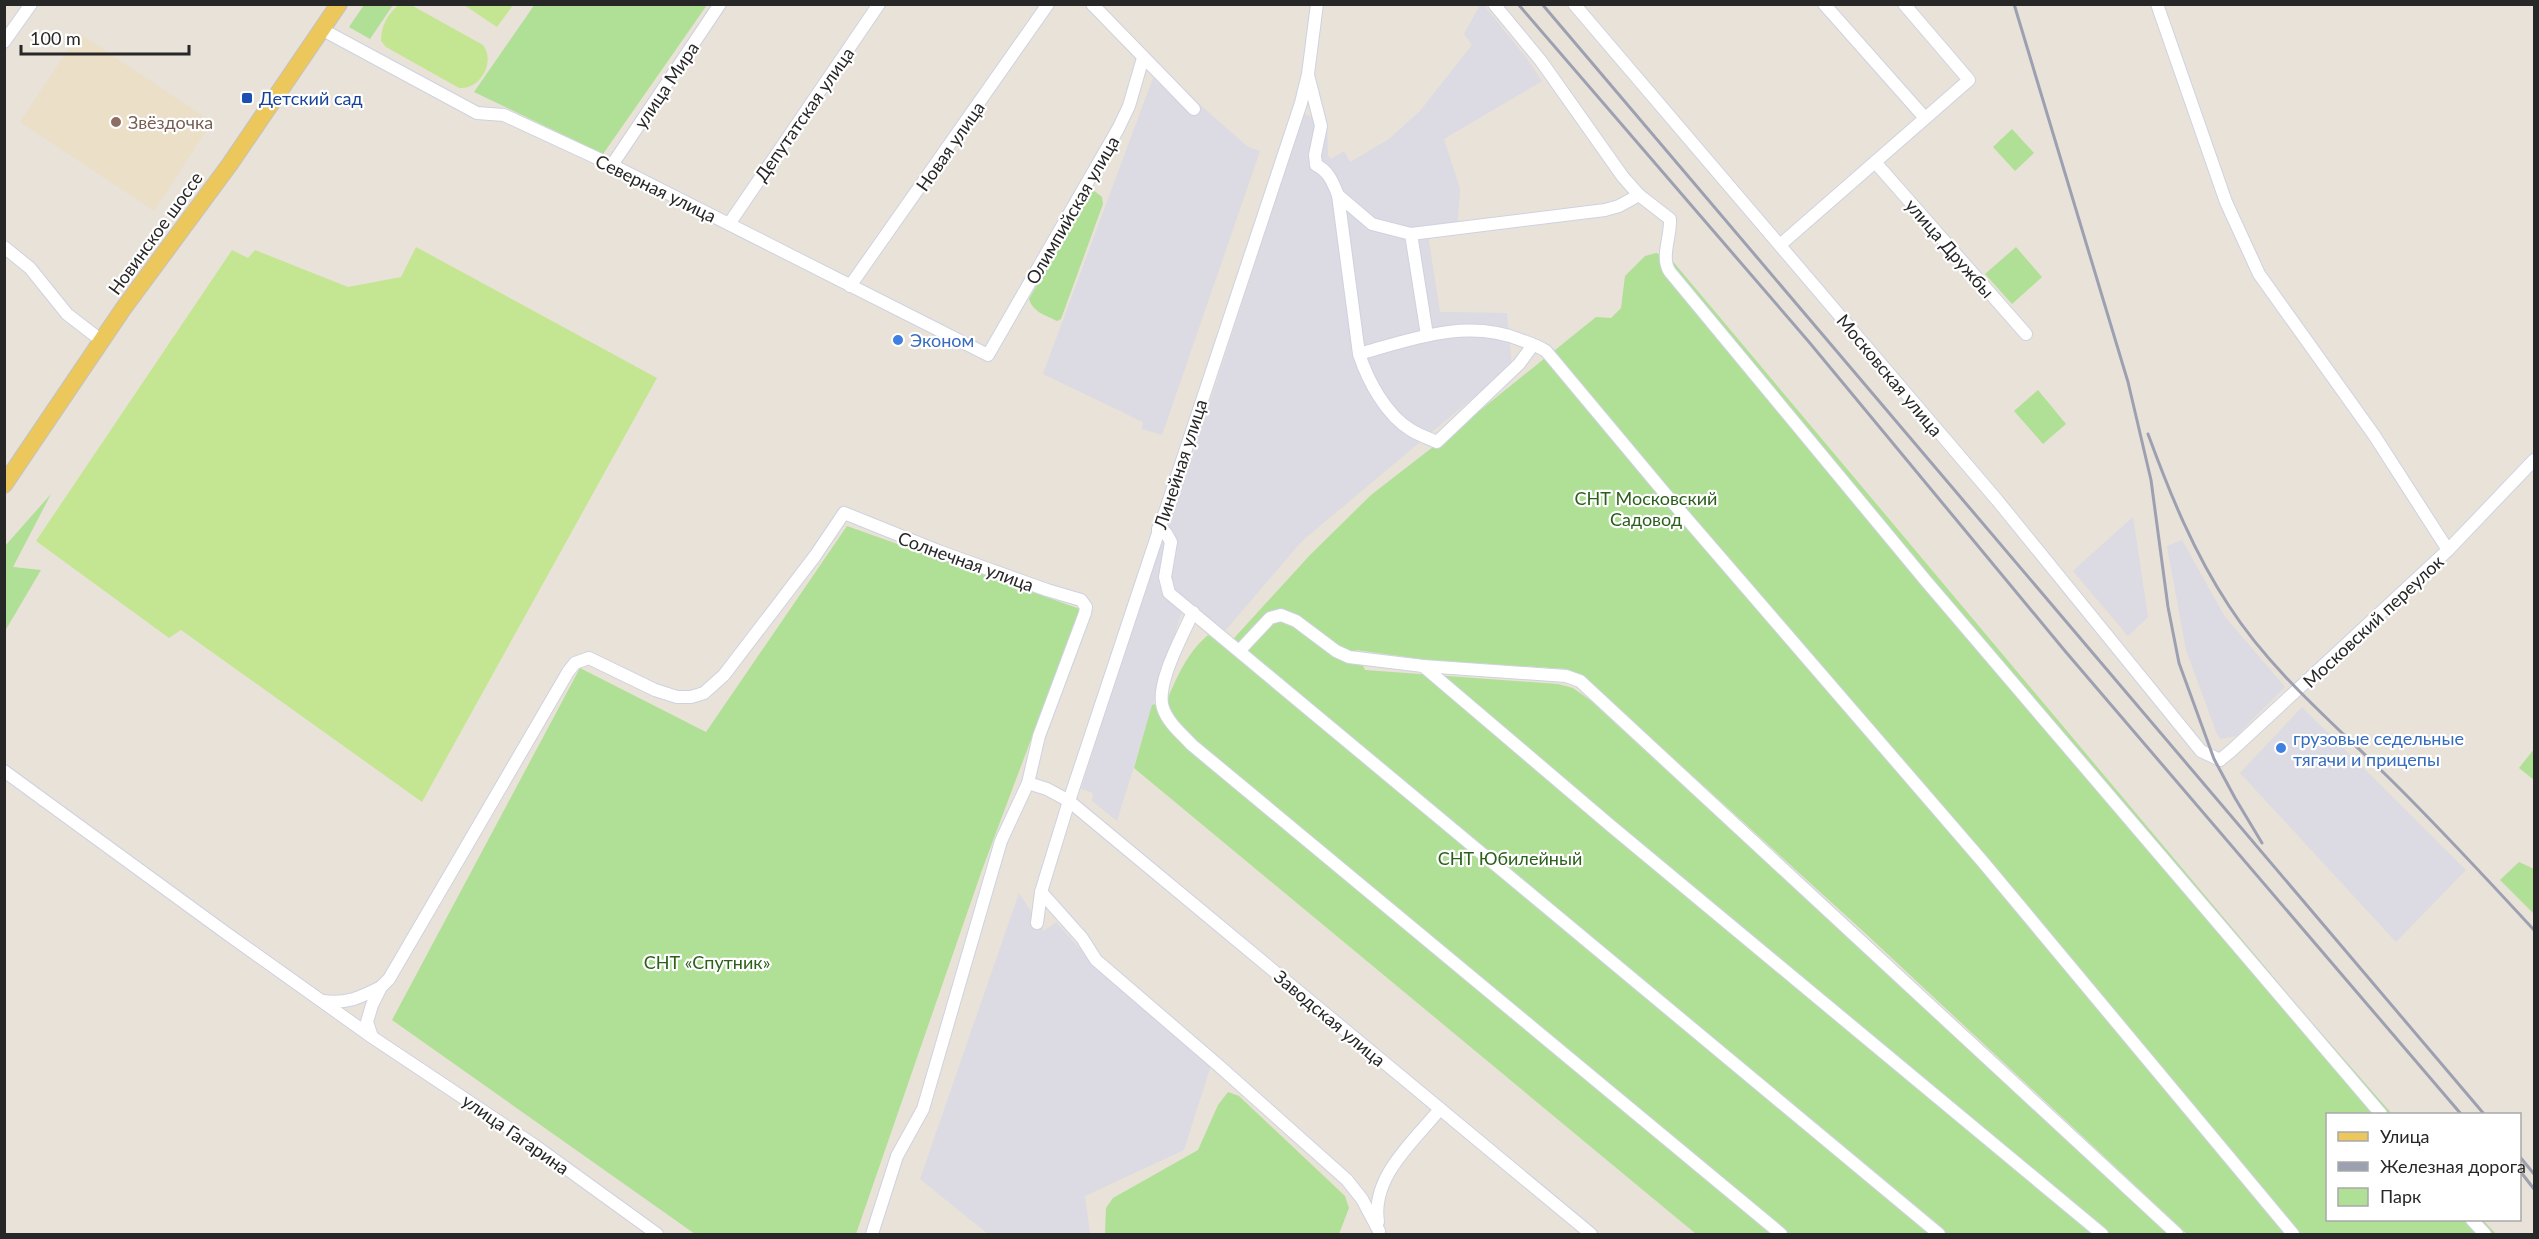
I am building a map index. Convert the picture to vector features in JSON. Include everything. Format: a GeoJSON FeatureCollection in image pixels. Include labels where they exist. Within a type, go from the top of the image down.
{"type":"FeatureCollection","features":[{"type":"Feature","properties":{"kind":"main road","name":"Новинское шоссе"},"geometry":{"type":"LineString","coordinates":[[4,485],[102,340],[339,4]]}},
{"type":"Feature","properties":{"kind":"street"},"geometry":{"type":"LineString","coordinates":[[4,42],[31,4]]}},
{"type":"Feature","properties":{"kind":"street","name":"улица Мира"},"geometry":{"type":"LineString","coordinates":[[612,165],[720,4]]}},
{"type":"Feature","properties":{"kind":"street","name":"Депутатская улица"},"geometry":{"type":"LineString","coordinates":[[729,224],[879,4]]}},
{"type":"Feature","properties":{"kind":"street","name":"Новая улица"},"geometry":{"type":"LineString","coordinates":[[850,286],[1048,4]]}},
{"type":"Feature","properties":{"kind":"street"},"geometry":{"type":"LineString","coordinates":[[1092,4],[1194,109]]}},
{"type":"Feature","properties":{"kind":"street","name":"Линейная улица"},"geometry":{"type":"LineString","coordinates":[[1037,923],[1041,892],[1069,801],[1301,103],[1308,74],[1317,4]]}},
{"type":"Feature","properties":{"kind":"street"},"geometry":{"type":"LineString","coordinates":[[1494,4],[1541,62],[1623,177],[1639,195],[1670,219],[1665,259],[1670,272],[1911,563],[2380,1113]]}},
{"type":"Feature","properties":{"kind":"street","name":"Московская улица"},"geometry":{"type":"LineString","coordinates":[[1574,4],[1997,500],[2200,751]]}},
{"type":"Feature","properties":{"kind":"street"},"geometry":{"type":"LineString","coordinates":[[1824,4],[1925,118]]}},
{"type":"Feature","properties":{"kind":"street"},"geometry":{"type":"LineString","coordinates":[[1780,245],[1969,80],[1904,4]]}},
{"type":"Feature","properties":{"kind":"street"},"geometry":{"type":"LineString","coordinates":[[2157,4],[2226,202],[2259,274],[2374,435],[2448,550]]}},
{"type":"Feature","properties":{"kind":"street","name":"Северная улица"},"geometry":{"type":"LineString","coordinates":[[322,30],[477,113],[504,115],[612,165],[988,355]]}},
{"type":"Feature","properties":{"kind":"street","name":"Олимпийская улица"},"geometry":{"type":"LineString","coordinates":[[988,355],[1118,129],[1129,106],[1143,58]]}},
{"type":"Feature","properties":{"kind":"street"},"geometry":{"type":"LineString","coordinates":[[1308,74],[1322,126],[1315,155],[1316,165],[1324,169],[1331,178],[1338,195],[1359,354],[1365,373],[1399,421],[1410,430],[1437,442],[1519,364],[1533,345]]}},
{"type":"Feature","properties":{"kind":"street","name":"улица Дружбы"},"geometry":{"type":"LineString","coordinates":[[1875,162],[2025,334]]}},
{"type":"Feature","properties":{"kind":"street"},"geometry":{"type":"LineString","coordinates":[[1338,195],[1372,224],[1411,234],[1605,210],[1619,206],[1639,195]]}},
{"type":"Feature","properties":{"kind":"street"},"geometry":{"type":"LineString","coordinates":[[1411,234],[1427,335]]}},
{"type":"Feature","properties":{"kind":"street"},"geometry":{"type":"LineString","coordinates":[[4,247],[30,268],[67,314],[102,340]]}},
{"type":"Feature","properties":{"kind":"street"},"geometry":{"type":"LineString","coordinates":[[1359,354],[1448,330],[1504,333],[1546,351],[1668,497],[1979,857],[2293,1234]]}},
{"type":"Feature","properties":{"kind":"street","name":"Московский переулок"},"geometry":{"type":"LineString","coordinates":[[2200,751],[2220,760],[2231,751],[2448,550],[2535,460]]}},
{"type":"Feature","properties":{"kind":"street","name":"Солнечная улица"},"geometry":{"type":"LineString","coordinates":[[381,987],[389,979],[538,721],[576,663],[590,658],[656,690],[677,697],[691,697],[704,693],[724,675],[815,556],[843,513],[1037,587],[1080,600],[1086,607],[1039,736],[1028,783]]}},
{"type":"Feature","properties":{"kind":"street"},"geometry":{"type":"LineString","coordinates":[[1158,529],[1166,533],[1171,542],[1165,577],[1167,588],[1193,612],[1939,1234]]}},
{"type":"Feature","properties":{"kind":"street"},"geometry":{"type":"LineString","coordinates":[[1193,612],[1164,679],[1162,691],[1163,709],[1192,745],[1781,1234]]}},
{"type":"Feature","properties":{"kind":"street"},"geometry":{"type":"LineString","coordinates":[[1240,650],[1270,618],[1281,615],[1296,621],[1343,655],[1423,666],[1566,675],[1580,681],[2177,1234]]}},
{"type":"Feature","properties":{"kind":"street"},"geometry":{"type":"LineString","coordinates":[[1423,666],[1621,834],[2102,1234]]}},
{"type":"Feature","properties":{"kind":"street","name":"улица Гагарина"},"geometry":{"type":"LineString","coordinates":[[4,771],[225,933],[372,1037],[534,1145],[657,1234]]}},
{"type":"Feature","properties":{"kind":"street"},"geometry":{"type":"LineString","coordinates":[[872,1234],[897,1156],[923,1109],[1002,841],[1028,783]]}},
{"type":"Feature","properties":{"kind":"street","name":"Заводская улица"},"geometry":{"type":"LineString","coordinates":[[1028,783],[1047,789],[1069,801],[1591,1234]]}},
{"type":"Feature","properties":{"kind":"street"},"geometry":{"type":"LineString","coordinates":[[1041,892],[1082,938],[1096,960],[1347,1180],[1362,1199],[1380,1233]]}},
{"type":"Feature","properties":{"kind":"street"},"geometry":{"type":"LineString","coordinates":[[322,1001],[342,1004],[381,987]]}},
{"type":"Feature","properties":{"kind":"street"},"geometry":{"type":"LineString","coordinates":[[372,1037],[367,1022],[381,987]]}},
{"type":"Feature","properties":{"kind":"street"},"geometry":{"type":"LineString","coordinates":[[1380,1233],[1376,1206],[1386,1177],[1440,1110]]}},
{"type":"Feature","properties":{"kind":"street"},"geometry":{"type":"LineString","coordinates":[[2473,1221],[2485,1234]]}},
{"type":"Feature","properties":{"kind":"shaded area"},"geometry":{"type":"Polygon","coordinates":[[[1480,5],[1484,5],[1542,81],[1444,139],[1460,189],[1457,230],[1428,235],[1440,312],[1507,313],[1512,365],[1302,541],[1224,632],[1186,598],[1117,821],[1092,801],[1093,793],[1081,789],[1160,537],[1193,454],[1304,114],[1327,123],[1328,156],[1331,159],[1344,151],[1350,162],[1389,139],[1420,111],[1472,45],[1464,34],[1480,5]]]}},
{"type":"Feature","properties":{"kind":"shaded area","name":"Звёздочка"},"geometry":{"type":"Polygon","coordinates":[[[79,33],[212,122],[154,211],[20,122],[79,33]]]}},
{"type":"Feature","properties":{"kind":"shaded area"},"geometry":{"type":"Polygon","coordinates":[[[1153,78],[1189,113],[1199,104],[1248,147],[1260,151],[1162,435],[1142,429],[1143,422],[1043,374],[1153,78]]]}},
{"type":"Feature","properties":{"kind":"shaded area"},"geometry":{"type":"Polygon","coordinates":[[[2133,517],[2148,617],[2128,636],[2073,571],[2133,517]]]}},
{"type":"Feature","properties":{"kind":"shaded area"},"geometry":{"type":"Polygon","coordinates":[[[2182,540],[2225,617],[2285,687],[2236,736],[2221,739],[2217,734],[2186,650],[2167,546],[2182,540]]]}},
{"type":"Feature","properties":{"kind":"shaded area"},"geometry":{"type":"Polygon","coordinates":[[[2302,707],[2466,870],[2396,942],[2240,773],[2302,707]]]}},
{"type":"Feature","properties":{"kind":"shaded area"},"geometry":{"type":"Polygon","coordinates":[[[1019,893],[1044,931],[1056,922],[1081,950],[1212,1062],[1184,1150],[1085,1196],[1090,1234],[988,1234],[920,1179],[1019,893]]]}},
{"type":"Feature","properties":{"kind":"green space"},"geometry":{"type":"Polygon","coordinates":[[[400,4],[411,5],[483,45],[488,59],[484,74],[479,80],[473,85],[459,88],[386,47],[381,41],[382,30],[388,16],[400,4]]]}},
{"type":"Feature","properties":{"kind":"green space"},"geometry":{"type":"Polygon","coordinates":[[[535,4],[707,5],[603,154],[474,92],[535,4]]]}},
{"type":"Feature","properties":{"kind":"green space"},"geometry":{"type":"Polygon","coordinates":[[[364,5],[393,5],[370,39],[349,27],[364,5]]]}},
{"type":"Feature","properties":{"kind":"green space"},"geometry":{"type":"Polygon","coordinates":[[[464,5],[513,5],[497,27],[464,5]]]}},
{"type":"Feature","properties":{"kind":"green space"},"geometry":{"type":"Polygon","coordinates":[[[2012,129],[2034,153],[2015,171],[1993,147],[2012,129]]]}},
{"type":"Feature","properties":{"kind":"green space"},"geometry":{"type":"Polygon","coordinates":[[[1093,190],[1102,197],[1103,204],[1061,319],[1057,321],[1036,310],[1029,299],[1089,192],[1093,190]]]}},
{"type":"Feature","properties":{"kind":"green space"},"geometry":{"type":"Polygon","coordinates":[[[416,247],[657,378],[422,802],[181,630],[169,638],[36,541],[232,250],[248,258],[255,250],[348,287],[401,277],[416,247]]]}},
{"type":"Feature","properties":{"kind":"green space"},"geometry":{"type":"Polygon","coordinates":[[[2016,247],[2042,277],[2012,304],[1985,274],[2016,247]]]}},
{"type":"Feature","properties":{"kind":"green space"},"geometry":{"type":"Polygon","coordinates":[[[1656,253],[1670,258],[2302,1011],[2391,1113],[2326,1113],[2326,1221],[2484,1221],[2496,1234],[2187,1234],[1865,933],[1583,676],[1566,669],[1428,660],[1356,650],[1365,670],[1558,684],[1573,688],[1590,700],[2170,1234],[1696,1234],[1134,768],[1152,705],[1167,700],[1194,649],[1208,635],[1226,647],[1310,555],[1371,495],[1596,317],[1611,318],[1621,308],[1625,276],[1645,256],[1656,253]]]}},
{"type":"Feature","properties":{"kind":"green space"},"geometry":{"type":"Polygon","coordinates":[[[2038,390],[2066,424],[2043,444],[2014,411],[2038,390]]]}},
{"type":"Feature","properties":{"kind":"green space"},"geometry":{"type":"Polygon","coordinates":[[[51,494],[13,567],[41,570],[5,631],[5,546],[51,494]]]}},
{"type":"Feature","properties":{"kind":"green space","name":"СНТ «Спутник»"},"geometry":{"type":"Polygon","coordinates":[[[847,526],[1080,609],[982,870],[856,1234],[695,1234],[392,1020],[580,668],[706,732],[847,526]]]}},
{"type":"Feature","properties":{"kind":"green space"},"geometry":{"type":"Polygon","coordinates":[[[2534,749],[2534,780],[2519,768],[2534,749]]]}},
{"type":"Feature","properties":{"kind":"green space"},"geometry":{"type":"Polygon","coordinates":[[[2519,862],[2534,869],[2534,914],[2500,880],[2519,862]]]}},
{"type":"Feature","properties":{"kind":"green space"},"geometry":{"type":"Polygon","coordinates":[[[1228,1092],[1239,1096],[1345,1196],[1349,1208],[1339,1234],[1105,1234],[1106,1208],[1113,1198],[1198,1150],[1218,1105],[1228,1092]]]}},
{"type":"Feature","properties":{"kind":"railway"},"geometry":{"type":"LineString","coordinates":[[1518,4],[1809,342],[2065,651],[2460,1113]]}},
{"type":"Feature","properties":{"kind":"railway"},"geometry":{"type":"LineString","coordinates":[[1542,4],[2483,1113]]}},
{"type":"Feature","properties":{"kind":"railway"},"geometry":{"type":"LineString","coordinates":[[2014,4],[2128,382],[2151,480],[2168,607],[2179,663],[2214,759],[2262,843]]}},
{"type":"Feature","properties":{"kind":"railway"},"geometry":{"type":"LineString","coordinates":[[2148,434],[2174,501],[2194,544],[2216,586],[2246,630],[2303,695],[2424,813],[2534,930]]}},
{"type":"Feature","properties":{"kind":"railway"},"geometry":{"type":"LineString","coordinates":[[2521,1158],[2534,1174]]}},
{"type":"Feature","properties":{"kind":"railway"},"geometry":{"type":"LineString","coordinates":[[2521,1172],[2534,1189]]}},
{"type":"Feature","properties":{"kind":"place","name":"Детский сад"},"geometry":{"type":"Point","coordinates":[247,98]}},
{"type":"Feature","properties":{"kind":"place","name":"Звёздочка"},"geometry":{"type":"Point","coordinates":[116,122]}},
{"type":"Feature","properties":{"kind":"place","name":"Эконом"},"geometry":{"type":"Point","coordinates":[898,340]}},
{"type":"Feature","properties":{"kind":"place","name":"грузовые седельные тягачи и прицепы"},"geometry":{"type":"Point","coordinates":[2281,748]}},
{"type":"Feature","properties":{"kind":"park label","name":"СНТ Московский Садовод"},"geometry":{"type":"Point","coordinates":[1646,508]}},
{"type":"Feature","properties":{"kind":"park label","name":"СНТ Юбилейный"},"geometry":{"type":"Point","coordinates":[1510,858]}}]}
